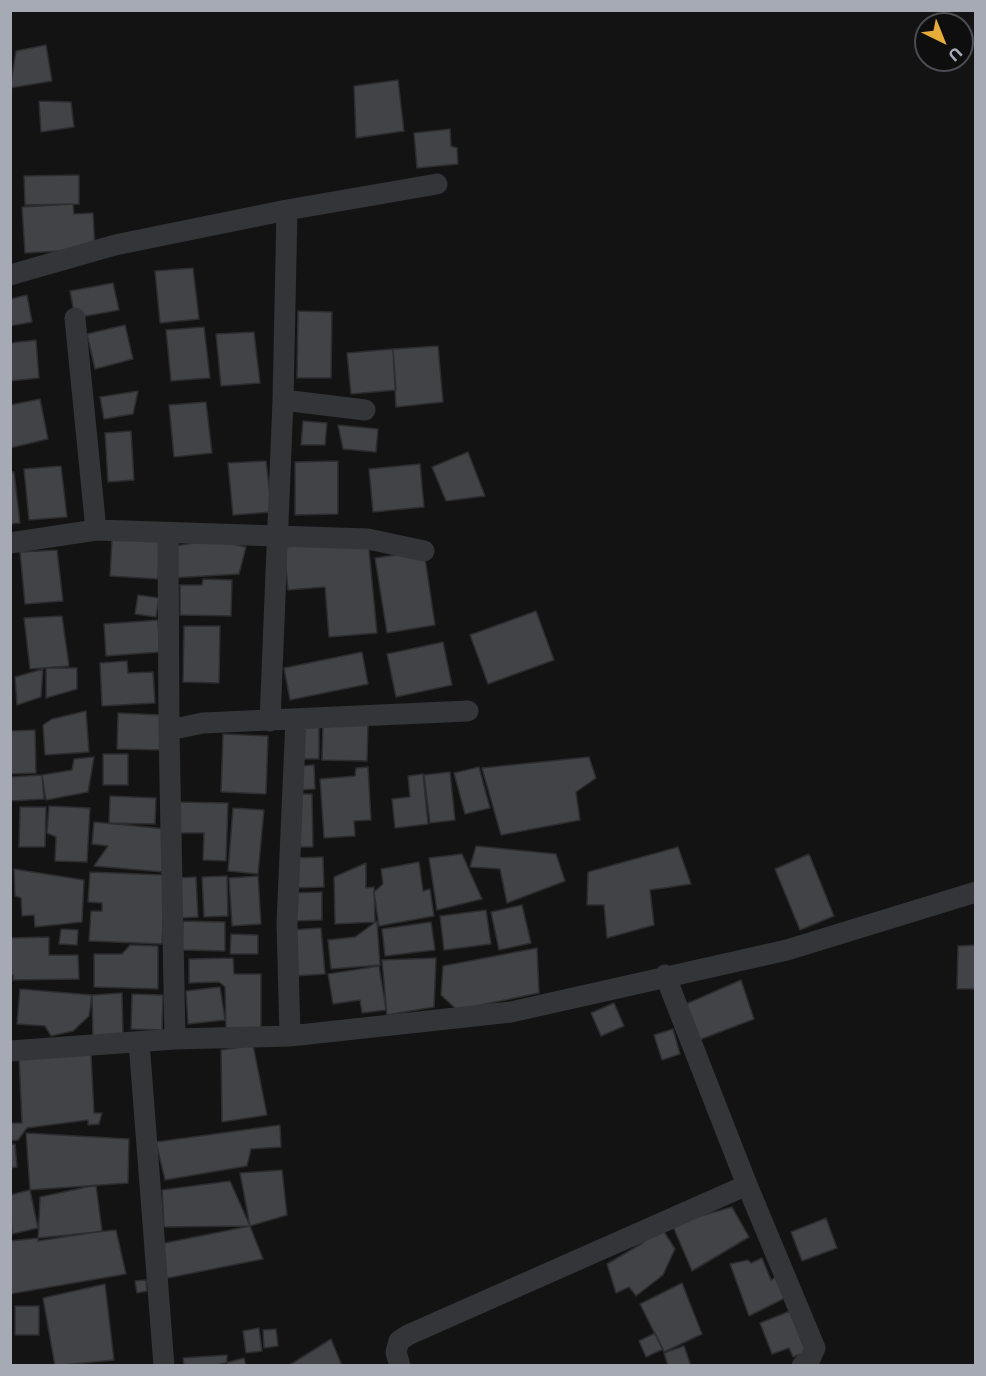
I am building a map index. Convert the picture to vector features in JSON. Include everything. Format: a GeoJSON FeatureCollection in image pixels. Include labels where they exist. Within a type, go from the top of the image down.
{"type":"FeatureCollection","features":[{"type":"Feature","properties":{"kind":"street"},"geometry":{"type":"LineString","coordinates":[[10,275],[115,245],[287,210],[437,184]]}},
{"type":"Feature","properties":{"kind":"street"},"geometry":{"type":"LineString","coordinates":[[270,721],[283,400],[287,210]]}},
{"type":"Feature","properties":{"kind":"street"},"geometry":{"type":"LineString","coordinates":[[75,318],[96,530]]}},
{"type":"Feature","properties":{"kind":"street"},"geometry":{"type":"LineString","coordinates":[[283,400],[365,410]]}},
{"type":"Feature","properties":{"kind":"street"},"geometry":{"type":"LineString","coordinates":[[10,543],[96,530],[368,538],[424,550]]}},
{"type":"Feature","properties":{"kind":"street"},"geometry":{"type":"LineString","coordinates":[[168,532],[175,1039]]}},
{"type":"Feature","properties":{"kind":"street"},"geometry":{"type":"LineString","coordinates":[[169,730],[203,723],[468,711]]}},
{"type":"Feature","properties":{"kind":"street"},"geometry":{"type":"LineString","coordinates":[[290,1036],[287,923],[296,719]]}},
{"type":"Feature","properties":{"kind":"street"},"geometry":{"type":"LineString","coordinates":[[10,1051],[175,1039],[290,1036],[511,1012],[664,975],[787,950],[975,892]]}},
{"type":"Feature","properties":{"kind":"street"},"geometry":{"type":"LineString","coordinates":[[664,975],[747,1185],[815,1348],[810,1359],[802,1365]]}},
{"type":"Feature","properties":{"kind":"street"},"geometry":{"type":"LineString","coordinates":[[139,1042],[164,1365]]}},
{"type":"Feature","properties":{"kind":"street"},"geometry":{"type":"LineString","coordinates":[[400,1365],[396,1352],[399,1341],[408,1335],[747,1185]]}},
{"type":"Feature","properties":{"kind":"building"},"geometry":{"type":"Polygon","coordinates":[[[46,45],[52,81],[10,88],[16,51],[46,45]]]}},
{"type":"Feature","properties":{"kind":"building"},"geometry":{"type":"Polygon","coordinates":[[[398,80],[404,131],[356,138],[354,86],[398,80]]]}},
{"type":"Feature","properties":{"kind":"building"},"geometry":{"type":"Polygon","coordinates":[[[39,101],[71,102],[74,127],[41,132],[39,101]]]}},
{"type":"Feature","properties":{"kind":"building"},"geometry":{"type":"Polygon","coordinates":[[[450,129],[451,146],[457,148],[458,164],[417,168],[414,133],[450,129]]]}},
{"type":"Feature","properties":{"kind":"building"},"geometry":{"type":"Polygon","coordinates":[[[79,175],[79,204],[25,205],[24,176],[79,175]]]}},
{"type":"Feature","properties":{"kind":"building"},"geometry":{"type":"Polygon","coordinates":[[[73,204],[74,214],[93,213],[95,249],[25,253],[22,207],[73,204]]]}},
{"type":"Feature","properties":{"kind":"building"},"geometry":{"type":"Polygon","coordinates":[[[193,268],[199,319],[160,323],[155,271],[193,268]]]}},
{"type":"Feature","properties":{"kind":"building"},"geometry":{"type":"Polygon","coordinates":[[[113,283],[119,310],[75,318],[70,291],[113,283]]]}},
{"type":"Feature","properties":{"kind":"building"},"geometry":{"type":"Polygon","coordinates":[[[27,295],[32,322],[10,326],[10,299],[27,295]]]}},
{"type":"Feature","properties":{"kind":"building"},"geometry":{"type":"Polygon","coordinates":[[[298,311],[332,312],[331,378],[297,378],[298,311]]]}},
{"type":"Feature","properties":{"kind":"building"},"geometry":{"type":"Polygon","coordinates":[[[125,325],[133,359],[95,369],[87,334],[125,325]]]}},
{"type":"Feature","properties":{"kind":"building"},"geometry":{"type":"Polygon","coordinates":[[[204,327],[210,378],[171,381],[166,330],[204,327]]]}},
{"type":"Feature","properties":{"kind":"building"},"geometry":{"type":"Polygon","coordinates":[[[254,332],[260,383],[221,386],[216,334],[254,332]]]}},
{"type":"Feature","properties":{"kind":"building"},"geometry":{"type":"Polygon","coordinates":[[[36,340],[39,378],[10,381],[10,343],[36,340]]]}},
{"type":"Feature","properties":{"kind":"building"},"geometry":{"type":"Polygon","coordinates":[[[438,346],[443,402],[396,407],[393,349],[438,346]]]}},
{"type":"Feature","properties":{"kind":"building"},"geometry":{"type":"Polygon","coordinates":[[[393,349],[396,390],[351,394],[347,353],[393,349]]]}},
{"type":"Feature","properties":{"kind":"building"},"geometry":{"type":"Polygon","coordinates":[[[138,391],[133,414],[104,419],[100,397],[138,391]]]}},
{"type":"Feature","properties":{"kind":"building"},"geometry":{"type":"Polygon","coordinates":[[[40,399],[48,439],[10,448],[10,405],[40,399]]]}},
{"type":"Feature","properties":{"kind":"building"},"geometry":{"type":"Polygon","coordinates":[[[206,402],[212,453],[174,457],[169,405],[206,402]]]}},
{"type":"Feature","properties":{"kind":"building"},"geometry":{"type":"Polygon","coordinates":[[[303,421],[327,423],[325,445],[301,445],[303,421]]]}},
{"type":"Feature","properties":{"kind":"building"},"geometry":{"type":"Polygon","coordinates":[[[338,425],[378,429],[376,452],[343,449],[338,425]]]}},
{"type":"Feature","properties":{"kind":"building"},"geometry":{"type":"Polygon","coordinates":[[[131,431],[134,480],[108,482],[105,433],[131,431]]]}},
{"type":"Feature","properties":{"kind":"building"},"geometry":{"type":"Polygon","coordinates":[[[468,452],[485,496],[446,501],[432,467],[468,452]]]}},
{"type":"Feature","properties":{"kind":"building"},"geometry":{"type":"Polygon","coordinates":[[[266,461],[272,512],[233,515],[228,463],[266,461]]]}},
{"type":"Feature","properties":{"kind":"building"},"geometry":{"type":"Polygon","coordinates":[[[338,461],[338,514],[295,515],[295,462],[338,461]]]}},
{"type":"Feature","properties":{"kind":"building"},"geometry":{"type":"Polygon","coordinates":[[[420,464],[424,507],[373,512],[369,469],[420,464]]]}},
{"type":"Feature","properties":{"kind":"building"},"geometry":{"type":"Polygon","coordinates":[[[61,466],[67,517],[29,520],[24,469],[61,466]]]}},
{"type":"Feature","properties":{"kind":"building"},"geometry":{"type":"Polygon","coordinates":[[[10,472],[14,472],[20,523],[10,524],[10,472]]]}},
{"type":"Feature","properties":{"kind":"building"},"geometry":{"type":"Polygon","coordinates":[[[112,539],[160,541],[158,579],[110,576],[112,539]]]}},
{"type":"Feature","properties":{"kind":"building"},"geometry":{"type":"Polygon","coordinates":[[[368,539],[377,633],[329,637],[325,587],[288,590],[284,547],[368,539]]]}},
{"type":"Feature","properties":{"kind":"building"},"geometry":{"type":"Polygon","coordinates":[[[214,540],[246,547],[239,574],[172,578],[175,546],[214,540]]]}},
{"type":"Feature","properties":{"kind":"building"},"geometry":{"type":"Polygon","coordinates":[[[57,550],[63,601],[25,604],[20,552],[57,550]]]}},
{"type":"Feature","properties":{"kind":"building"},"geometry":{"type":"Polygon","coordinates":[[[424,551],[435,625],[387,633],[375,558],[424,551]]]}},
{"type":"Feature","properties":{"kind":"building"},"geometry":{"type":"Polygon","coordinates":[[[203,579],[232,580],[231,616],[180,615],[180,585],[202,585],[203,579]]]}},
{"type":"Feature","properties":{"kind":"building"},"geometry":{"type":"Polygon","coordinates":[[[138,595],[159,598],[156,617],[135,614],[138,595]]]}},
{"type":"Feature","properties":{"kind":"building"},"geometry":{"type":"Polygon","coordinates":[[[536,611],[554,660],[488,684],[470,635],[536,611]]]}},
{"type":"Feature","properties":{"kind":"building"},"geometry":{"type":"Polygon","coordinates":[[[62,616],[69,666],[30,669],[24,618],[62,616]]]}},
{"type":"Feature","properties":{"kind":"building"},"geometry":{"type":"Polygon","coordinates":[[[158,620],[160,652],[106,656],[104,624],[158,620]]]}},
{"type":"Feature","properties":{"kind":"building"},"geometry":{"type":"Polygon","coordinates":[[[184,626],[220,626],[219,683],[183,682],[184,626]]]}},
{"type":"Feature","properties":{"kind":"building"},"geometry":{"type":"Polygon","coordinates":[[[443,642],[452,685],[396,697],[387,654],[443,642]]]}},
{"type":"Feature","properties":{"kind":"building"},"geometry":{"type":"Polygon","coordinates":[[[362,652],[368,684],[290,700],[284,668],[362,652]]]}},
{"type":"Feature","properties":{"kind":"building"},"geometry":{"type":"Polygon","coordinates":[[[127,661],[128,673],[153,672],[155,703],[102,706],[100,663],[127,661]]]}},
{"type":"Feature","properties":{"kind":"building"},"geometry":{"type":"Polygon","coordinates":[[[46,668],[77,668],[77,689],[46,698],[46,668]]]}},
{"type":"Feature","properties":{"kind":"building"},"geometry":{"type":"Polygon","coordinates":[[[43,669],[41,697],[17,705],[15,677],[43,669]]]}},
{"type":"Feature","properties":{"kind":"building"},"geometry":{"type":"Polygon","coordinates":[[[86,711],[89,752],[45,755],[43,725],[52,719],[86,711]]]}},
{"type":"Feature","properties":{"kind":"building"},"geometry":{"type":"Polygon","coordinates":[[[118,713],[162,715],[161,750],[117,749],[118,713]]]}},
{"type":"Feature","properties":{"kind":"building"},"geometry":{"type":"Polygon","coordinates":[[[299,722],[319,722],[319,759],[299,759],[299,722]]]}},
{"type":"Feature","properties":{"kind":"building"},"geometry":{"type":"Polygon","coordinates":[[[323,723],[368,724],[367,761],[322,760],[323,723]]]}},
{"type":"Feature","properties":{"kind":"building"},"geometry":{"type":"Polygon","coordinates":[[[35,730],[36,773],[10,774],[10,731],[35,730]]]}},
{"type":"Feature","properties":{"kind":"building"},"geometry":{"type":"Polygon","coordinates":[[[223,734],[268,736],[266,794],[221,792],[223,734]]]}},
{"type":"Feature","properties":{"kind":"building"},"geometry":{"type":"Polygon","coordinates":[[[103,754],[128,754],[128,785],[103,785],[103,754]]]}},
{"type":"Feature","properties":{"kind":"building"},"geometry":{"type":"Polygon","coordinates":[[[94,757],[88,792],[46,800],[42,775],[72,770],[74,759],[94,757]]]}},
{"type":"Feature","properties":{"kind":"building"},"geometry":{"type":"Polygon","coordinates":[[[589,757],[596,778],[576,792],[580,820],[501,835],[482,768],[589,757]]]}},
{"type":"Feature","properties":{"kind":"building"},"geometry":{"type":"Polygon","coordinates":[[[314,765],[315,789],[298,790],[297,766],[314,765]]]}},
{"type":"Feature","properties":{"kind":"building"},"geometry":{"type":"Polygon","coordinates":[[[368,767],[371,820],[354,821],[355,836],[324,838],[320,779],[355,776],[356,768],[368,767]]]}},
{"type":"Feature","properties":{"kind":"building"},"geometry":{"type":"Polygon","coordinates":[[[479,767],[490,808],[465,814],[454,773],[479,767]]]}},
{"type":"Feature","properties":{"kind":"building"},"geometry":{"type":"Polygon","coordinates":[[[450,772],[455,820],[430,823],[424,775],[450,772]]]}},
{"type":"Feature","properties":{"kind":"building"},"geometry":{"type":"Polygon","coordinates":[[[423,774],[428,824],[395,828],[392,799],[410,797],[408,776],[423,774]]]}},
{"type":"Feature","properties":{"kind":"building"},"geometry":{"type":"Polygon","coordinates":[[[42,775],[44,799],[10,801],[10,777],[42,775]]]}},
{"type":"Feature","properties":{"kind":"building"},"geometry":{"type":"Polygon","coordinates":[[[294,794],[312,794],[313,847],[295,847],[294,794]]]}},
{"type":"Feature","properties":{"kind":"building"},"geometry":{"type":"Polygon","coordinates":[[[110,796],[156,798],[155,824],[109,823],[110,796]]]}},
{"type":"Feature","properties":{"kind":"building"},"geometry":{"type":"Polygon","coordinates":[[[178,802],[228,803],[226,861],[203,860],[204,833],[178,833],[178,802]]]}},
{"type":"Feature","properties":{"kind":"building"},"geometry":{"type":"Polygon","coordinates":[[[49,806],[90,808],[87,862],[55,861],[56,837],[47,833],[49,806]]]}},
{"type":"Feature","properties":{"kind":"building"},"geometry":{"type":"Polygon","coordinates":[[[20,807],[46,807],[45,847],[19,847],[20,807]]]}},
{"type":"Feature","properties":{"kind":"building"},"geometry":{"type":"Polygon","coordinates":[[[233,808],[264,810],[258,874],[228,871],[233,808]]]}},
{"type":"Feature","properties":{"kind":"building"},"geometry":{"type":"Polygon","coordinates":[[[94,822],[167,829],[163,872],[94,866],[108,846],[92,844],[94,822]]]}},
{"type":"Feature","properties":{"kind":"building"},"geometry":{"type":"Polygon","coordinates":[[[476,846],[556,854],[565,881],[507,903],[500,869],[470,867],[476,846]]]}},
{"type":"Feature","properties":{"kind":"building"},"geometry":{"type":"Polygon","coordinates":[[[678,847],[691,884],[650,890],[654,925],[607,938],[604,905],[587,905],[588,872],[678,847]]]}},
{"type":"Feature","properties":{"kind":"building"},"geometry":{"type":"Polygon","coordinates":[[[462,854],[482,899],[437,910],[429,858],[462,854]]]}},
{"type":"Feature","properties":{"kind":"building"},"geometry":{"type":"Polygon","coordinates":[[[809,854],[834,916],[800,930],[775,869],[809,854]]]}},
{"type":"Feature","properties":{"kind":"building"},"geometry":{"type":"Polygon","coordinates":[[[323,857],[324,887],[294,888],[292,858],[323,857]]]}},
{"type":"Feature","properties":{"kind":"building"},"geometry":{"type":"Polygon","coordinates":[[[419,862],[423,891],[430,889],[434,916],[379,926],[374,892],[383,884],[381,869],[419,862]]]}},
{"type":"Feature","properties":{"kind":"building"},"geometry":{"type":"Polygon","coordinates":[[[366,863],[366,888],[374,887],[375,922],[335,924],[334,877],[366,863]]]}},
{"type":"Feature","properties":{"kind":"building"},"geometry":{"type":"Polygon","coordinates":[[[14,869],[84,880],[82,922],[35,927],[34,915],[22,916],[21,898],[15,896],[14,869]]]}},
{"type":"Feature","properties":{"kind":"building"},"geometry":{"type":"Polygon","coordinates":[[[90,872],[165,875],[162,944],[89,941],[91,911],[102,911],[102,903],[88,902],[90,872]]]}},
{"type":"Feature","properties":{"kind":"building"},"geometry":{"type":"Polygon","coordinates":[[[227,876],[228,916],[204,917],[202,877],[227,876]]]}},
{"type":"Feature","properties":{"kind":"building"},"geometry":{"type":"Polygon","coordinates":[[[258,876],[261,924],[232,926],[229,878],[258,876]]]}},
{"type":"Feature","properties":{"kind":"building"},"geometry":{"type":"Polygon","coordinates":[[[196,877],[198,917],[179,918],[176,878],[196,877]]]}},
{"type":"Feature","properties":{"kind":"building"},"geometry":{"type":"Polygon","coordinates":[[[322,892],[322,920],[292,921],[291,893],[322,892]]]}},
{"type":"Feature","properties":{"kind":"building"},"geometry":{"type":"Polygon","coordinates":[[[522,905],[531,943],[499,950],[491,912],[522,905]]]}},
{"type":"Feature","properties":{"kind":"building"},"geometry":{"type":"Polygon","coordinates":[[[486,910],[491,944],[444,950],[440,916],[486,910]]]}},
{"type":"Feature","properties":{"kind":"building"},"geometry":{"type":"Polygon","coordinates":[[[183,921],[225,922],[225,951],[182,950],[183,921]]]}},
{"type":"Feature","properties":{"kind":"building"},"geometry":{"type":"Polygon","coordinates":[[[377,921],[380,965],[331,969],[328,940],[355,937],[377,921]]]}},
{"type":"Feature","properties":{"kind":"building"},"geometry":{"type":"Polygon","coordinates":[[[431,922],[435,950],[385,956],[382,929],[431,922]]]}},
{"type":"Feature","properties":{"kind":"building"},"geometry":{"type":"Polygon","coordinates":[[[321,928],[325,974],[294,976],[290,930],[321,928]]]}},
{"type":"Feature","properties":{"kind":"building"},"geometry":{"type":"Polygon","coordinates":[[[61,929],[78,930],[77,945],[59,944],[61,929]]]}},
{"type":"Feature","properties":{"kind":"building"},"geometry":{"type":"Polygon","coordinates":[[[231,934],[258,935],[258,954],[230,954],[231,934]]]}},
{"type":"Feature","properties":{"kind":"building"},"geometry":{"type":"Polygon","coordinates":[[[49,937],[49,955],[78,955],[79,979],[13,980],[13,975],[10,975],[10,938],[49,937]]]}},
{"type":"Feature","properties":{"kind":"building"},"geometry":{"type":"Polygon","coordinates":[[[130,945],[158,946],[158,989],[94,987],[94,954],[122,954],[130,945]]]}},
{"type":"Feature","properties":{"kind":"building"},"geometry":{"type":"Polygon","coordinates":[[[976,945],[976,989],[957,989],[958,946],[976,945]]]}},
{"type":"Feature","properties":{"kind":"building"},"geometry":{"type":"Polygon","coordinates":[[[537,948],[539,993],[457,1010],[441,995],[443,966],[537,948]]]}},
{"type":"Feature","properties":{"kind":"building"},"geometry":{"type":"Polygon","coordinates":[[[233,958],[234,974],[261,974],[261,1029],[226,1030],[225,987],[219,982],[189,983],[189,959],[233,958]]]}},
{"type":"Feature","properties":{"kind":"building"},"geometry":{"type":"Polygon","coordinates":[[[436,958],[434,1007],[387,1015],[382,960],[436,958]]]}},
{"type":"Feature","properties":{"kind":"building"},"geometry":{"type":"Polygon","coordinates":[[[379,966],[386,1010],[362,1013],[360,1000],[333,1004],[328,974],[379,966]]]}},
{"type":"Feature","properties":{"kind":"building"},"geometry":{"type":"Polygon","coordinates":[[[741,980],[754,1019],[699,1040],[686,1004],[741,980]]]}},
{"type":"Feature","properties":{"kind":"building"},"geometry":{"type":"Polygon","coordinates":[[[220,987],[225,1020],[188,1024],[186,991],[220,987]]]}},
{"type":"Feature","properties":{"kind":"building"},"geometry":{"type":"Polygon","coordinates":[[[20,989],[92,995],[89,1016],[73,1031],[51,1036],[45,1026],[17,1024],[20,989]]]}},
{"type":"Feature","properties":{"kind":"building"},"geometry":{"type":"Polygon","coordinates":[[[122,993],[123,1036],[93,1038],[92,995],[122,993]]]}},
{"type":"Feature","properties":{"kind":"building"},"geometry":{"type":"Polygon","coordinates":[[[132,994],[163,995],[162,1030],[131,1029],[132,994]]]}},
{"type":"Feature","properties":{"kind":"building"},"geometry":{"type":"Polygon","coordinates":[[[614,1003],[624,1026],[601,1036],[591,1013],[614,1003]]]}},
{"type":"Feature","properties":{"kind":"building"},"geometry":{"type":"Polygon","coordinates":[[[673,1029],[680,1054],[662,1060],[654,1035],[673,1029]]]}},
{"type":"Feature","properties":{"kind":"building"},"geometry":{"type":"Polygon","coordinates":[[[253,1045],[267,1115],[222,1122],[221,1050],[253,1045]]]}},
{"type":"Feature","properties":{"kind":"building"},"geometry":{"type":"Polygon","coordinates":[[[91,1054],[94,1113],[102,1113],[99,1124],[88,1125],[88,1120],[27,1128],[18,1140],[10,1141],[10,1123],[22,1123],[19,1057],[91,1054]]]}},
{"type":"Feature","properties":{"kind":"building"},"geometry":{"type":"Polygon","coordinates":[[[280,1125],[281,1147],[251,1149],[247,1166],[165,1180],[156,1142],[280,1125]]]}},
{"type":"Feature","properties":{"kind":"building"},"geometry":{"type":"Polygon","coordinates":[[[26,1133],[129,1139],[128,1183],[30,1190],[26,1133]]]}},
{"type":"Feature","properties":{"kind":"building"},"geometry":{"type":"Polygon","coordinates":[[[10,1144],[15,1144],[17,1167],[10,1168],[10,1144]]]}},
{"type":"Feature","properties":{"kind":"building"},"geometry":{"type":"Polygon","coordinates":[[[282,1170],[287,1215],[250,1226],[240,1173],[282,1170]]]}},
{"type":"Feature","properties":{"kind":"building"},"geometry":{"type":"Polygon","coordinates":[[[230,1181],[250,1226],[164,1227],[162,1190],[230,1181]]]}},
{"type":"Feature","properties":{"kind":"building"},"geometry":{"type":"Polygon","coordinates":[[[96,1185],[102,1231],[38,1241],[40,1197],[96,1185]]]}},
{"type":"Feature","properties":{"kind":"building"},"geometry":{"type":"Polygon","coordinates":[[[30,1190],[38,1228],[12,1234],[10,1195],[30,1190]]]}},
{"type":"Feature","properties":{"kind":"building"},"geometry":{"type":"Polygon","coordinates":[[[732,1207],[749,1237],[692,1271],[672,1224],[732,1207]]]}},
{"type":"Feature","properties":{"kind":"building"},"geometry":{"type":"Polygon","coordinates":[[[826,1218],[837,1248],[802,1261],[791,1232],[826,1218]]]}},
{"type":"Feature","properties":{"kind":"building"},"geometry":{"type":"Polygon","coordinates":[[[250,1226],[263,1259],[163,1279],[160,1244],[250,1226]]]}},
{"type":"Feature","properties":{"kind":"building"},"geometry":{"type":"Polygon","coordinates":[[[661,1227],[675,1249],[663,1275],[636,1296],[629,1287],[616,1293],[607,1264],[641,1244],[661,1227]]]}},
{"type":"Feature","properties":{"kind":"building"},"geometry":{"type":"Polygon","coordinates":[[[116,1230],[126,1274],[10,1294],[10,1241],[116,1230]]]}},
{"type":"Feature","properties":{"kind":"building"},"geometry":{"type":"Polygon","coordinates":[[[762,1258],[771,1280],[776,1277],[785,1298],[749,1316],[730,1264],[748,1260],[751,1263],[762,1258]]]}},
{"type":"Feature","properties":{"kind":"building"},"geometry":{"type":"Polygon","coordinates":[[[146,1280],[147,1291],[137,1293],[135,1281],[146,1280]]]}},
{"type":"Feature","properties":{"kind":"building"},"geometry":{"type":"Polygon","coordinates":[[[682,1283],[702,1334],[664,1352],[640,1304],[682,1283]]]}},
{"type":"Feature","properties":{"kind":"building"},"geometry":{"type":"Polygon","coordinates":[[[105,1284],[114,1360],[55,1366],[43,1298],[105,1284]]]}},
{"type":"Feature","properties":{"kind":"building"},"geometry":{"type":"Polygon","coordinates":[[[15,1306],[39,1306],[39,1335],[15,1335],[15,1306]]]}},
{"type":"Feature","properties":{"kind":"building"},"geometry":{"type":"Polygon","coordinates":[[[790,1311],[806,1352],[793,1357],[789,1348],[772,1354],[760,1323],[790,1311]]]}},
{"type":"Feature","properties":{"kind":"building"},"geometry":{"type":"Polygon","coordinates":[[[259,1328],[262,1351],[246,1353],[243,1331],[259,1328]]]}},
{"type":"Feature","properties":{"kind":"building"},"geometry":{"type":"Polygon","coordinates":[[[276,1329],[278,1346],[264,1348],[263,1330],[276,1329]]]}},
{"type":"Feature","properties":{"kind":"building"},"geometry":{"type":"Polygon","coordinates":[[[655,1333],[663,1349],[646,1357],[639,1341],[655,1333]]]}},
{"type":"Feature","properties":{"kind":"building"},"geometry":{"type":"Polygon","coordinates":[[[331,1339],[342,1366],[288,1366],[331,1339]]]}},
{"type":"Feature","properties":{"kind":"building"},"geometry":{"type":"Polygon","coordinates":[[[684,1346],[691,1366],[668,1366],[664,1353],[684,1346]]]}},
{"type":"Feature","properties":{"kind":"building"},"geometry":{"type":"Polygon","coordinates":[[[227,1355],[227,1366],[184,1366],[183,1358],[227,1355]]]}},
{"type":"Feature","properties":{"kind":"building"},"geometry":{"type":"Polygon","coordinates":[[[244,1358],[246,1366],[214,1366],[244,1358]]]}}]}
